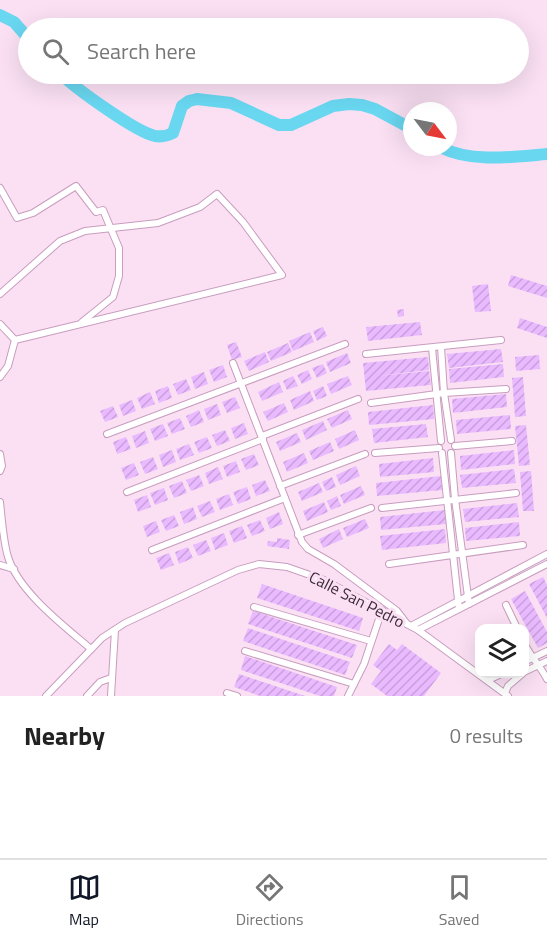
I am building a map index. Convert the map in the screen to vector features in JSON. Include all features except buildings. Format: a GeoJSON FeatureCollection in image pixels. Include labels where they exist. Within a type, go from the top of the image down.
{"type":"FeatureCollection","features":[{"type":"Feature","properties":{"kind":"street"},"geometry":{"type":"LineString","coordinates":[[0,188],[17,218],[33,213],[76,186],[96,212],[103,210],[119,248],[119,276],[113,297],[77,326]]}},
{"type":"Feature","properties":{"kind":"street"},"geometry":{"type":"LineString","coordinates":[[0,294],[60,241],[85,231],[158,222],[177,217],[200,207],[217,194],[243,222],[282,275],[15,340]]}},
{"type":"Feature","properties":{"kind":"street"},"geometry":{"type":"LineString","coordinates":[[0,324],[15,340]]}},
{"type":"Feature","properties":{"kind":"street"},"geometry":{"type":"LineString","coordinates":[[0,377],[8,366],[15,340]]}},
{"type":"Feature","properties":{"kind":"street"},"geometry":{"type":"LineString","coordinates":[[366,354],[501,340]]}},
{"type":"Feature","properties":{"kind":"street"},"geometry":{"type":"LineString","coordinates":[[106,434],[345,345]]}},
{"type":"Feature","properties":{"kind":"street"},"geometry":{"type":"LineString","coordinates":[[441,347],[444,393],[453,450],[451,500],[459,609]]}},
{"type":"Feature","properties":{"kind":"street"},"geometry":{"type":"LineString","coordinates":[[432,348],[441,451],[469,604]]}},
{"type":"Feature","properties":{"kind":"street"},"geometry":{"type":"LineString","coordinates":[[233,363],[243,384],[298,535],[308,549],[358,581],[397,611],[412,627]]}},
{"type":"Feature","properties":{"kind":"street"},"geometry":{"type":"LineString","coordinates":[[371,403],[444,393],[506,389]]}},
{"type":"Feature","properties":{"kind":"street"},"geometry":{"type":"LineString","coordinates":[[128,492],[358,399]]}},
{"type":"Feature","properties":{"kind":"street"},"geometry":{"type":"LineString","coordinates":[[441,441],[451,440]]}},
{"type":"Feature","properties":{"kind":"street"},"geometry":{"type":"LineString","coordinates":[[375,453],[453,450],[512,441]]}},
{"type":"Feature","properties":{"kind":"street"},"geometry":{"type":"LineString","coordinates":[[0,454],[2,466],[0,471]]}},
{"type":"Feature","properties":{"kind":"street"},"geometry":{"type":"LineString","coordinates":[[280,486],[365,454]]}},
{"type":"Feature","properties":{"kind":"street"},"geometry":{"type":"LineString","coordinates":[[382,508],[516,493]]}},
{"type":"Feature","properties":{"kind":"street"},"geometry":{"type":"LineString","coordinates":[[152,550],[285,498]]}},
{"type":"Feature","properties":{"kind":"street"},"geometry":{"type":"LineString","coordinates":[[0,502],[8,557],[14,569],[50,615],[91,649]]}},
{"type":"Feature","properties":{"kind":"street"},"geometry":{"type":"LineString","coordinates":[[298,535],[371,508]]}},
{"type":"Feature","properties":{"kind":"street"},"geometry":{"type":"LineString","coordinates":[[389,564],[523,545]]}},
{"type":"Feature","properties":{"kind":"street"},"geometry":{"type":"LineString","coordinates":[[412,627],[458,600],[547,554]]}},
{"type":"Feature","properties":{"kind":"street","name":"Calle San Pedro"},"geometry":{"type":"LineString","coordinates":[[46,696],[91,649],[125,623],[238,570],[259,564],[287,567],[324,580],[382,610],[412,627],[506,694]]}},
{"type":"Feature","properties":{"kind":"street"},"geometry":{"type":"LineString","coordinates":[[412,627],[459,609],[547,564]]}},
{"type":"Feature","properties":{"kind":"street"},"geometry":{"type":"LineString","coordinates":[[0,565],[14,569]]}},
{"type":"Feature","properties":{"kind":"street"},"geometry":{"type":"LineString","coordinates":[[506,605],[516,624]]}},
{"type":"Feature","properties":{"kind":"street"},"geometry":{"type":"LineString","coordinates":[[254,607],[371,642]]}},
{"type":"Feature","properties":{"kind":"street"},"geometry":{"type":"LineString","coordinates":[[348,696],[364,663],[382,610]]}},
{"type":"Feature","properties":{"kind":"street"},"geometry":{"type":"LineString","coordinates":[[111,696],[116,630]]}},
{"type":"Feature","properties":{"kind":"street"},"geometry":{"type":"LineString","coordinates":[[245,651],[354,684]]}},
{"type":"Feature","properties":{"kind":"street"},"geometry":{"type":"LineString","coordinates":[[529,660],[547,651]]}},
{"type":"Feature","properties":{"kind":"street"},"geometry":{"type":"LineString","coordinates":[[529,652],[540,665],[547,680]]}},
{"type":"Feature","properties":{"kind":"street"},"geometry":{"type":"LineString","coordinates":[[529,670],[547,661]]}},
{"type":"Feature","properties":{"kind":"street"},"geometry":{"type":"LineString","coordinates":[[87,696],[100,682],[111,678]]}},
{"type":"Feature","properties":{"kind":"street"},"geometry":{"type":"LineString","coordinates":[[488,681],[494,678]]}},
{"type":"Feature","properties":{"kind":"street"},"geometry":{"type":"LineString","coordinates":[[506,694],[508,686],[518,678]]}},
{"type":"Feature","properties":{"kind":"street"},"geometry":{"type":"LineString","coordinates":[[227,693],[237,696]]}},
{"type":"Feature","properties":{"kind":"waterway"},"geometry":{"type":"LineString","coordinates":[[0,15],[18,27]]}},
{"type":"Feature","properties":{"kind":"waterway"},"geometry":{"type":"LineString","coordinates":[[72,84],[134,127],[155,136],[173,133],[182,106],[197,99],[231,103],[279,125],[291,125],[333,106],[349,104],[375,109],[403,124]]}},
{"type":"Feature","properties":{"kind":"waterway"},"geometry":{"type":"LineString","coordinates":[[457,153],[479,157],[547,154]]}}]}
